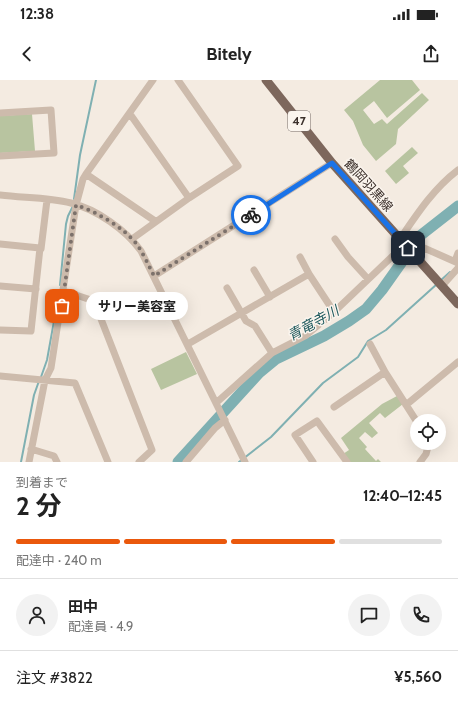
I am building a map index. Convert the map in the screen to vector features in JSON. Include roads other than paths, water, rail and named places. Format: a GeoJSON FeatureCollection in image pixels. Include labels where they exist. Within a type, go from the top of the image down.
{"type":"FeatureCollection","features":[{"type":"Feature","properties":{"kind":"main road","name":"鶴岡羽黒線"},"geometry":{"type":"LineString","coordinates":[[266,80],[332,163],[458,304]]}},
{"type":"Feature","properties":{"kind":"street"},"geometry":{"type":"LineString","coordinates":[[29,462],[45,380],[51,368],[76,205],[83,180],[153,80]]}},
{"type":"Feature","properties":{"kind":"street"},"geometry":{"type":"LineString","coordinates":[[132,239],[155,221],[238,166],[178,80]]}},
{"type":"Feature","properties":{"kind":"street"},"geometry":{"type":"LineString","coordinates":[[0,113],[51,110],[54,153],[0,156]]}},
{"type":"Feature","properties":{"kind":"street"},"geometry":{"type":"LineString","coordinates":[[130,114],[189,198]]}},
{"type":"Feature","properties":{"kind":"street"},"geometry":{"type":"LineString","coordinates":[[154,276],[332,163]]}},
{"type":"Feature","properties":{"kind":"street"},"geometry":{"type":"LineString","coordinates":[[400,238],[431,196],[449,177],[458,170]]}},
{"type":"Feature","properties":{"kind":"street"},"geometry":{"type":"LineString","coordinates":[[86,174],[155,221]]}},
{"type":"Feature","properties":{"kind":"street"},"geometry":{"type":"LineString","coordinates":[[0,195],[76,205],[96,214],[132,239],[141,251],[154,276],[245,462]]}},
{"type":"Feature","properties":{"kind":"street"},"geometry":{"type":"LineString","coordinates":[[0,330],[31,331],[47,200]]}},
{"type":"Feature","properties":{"kind":"street"},"geometry":{"type":"LineString","coordinates":[[335,239],[348,257],[368,279]]}},
{"type":"Feature","properties":{"kind":"street"},"geometry":{"type":"LineString","coordinates":[[0,244],[40,248]]}},
{"type":"Feature","properties":{"kind":"street"},"geometry":{"type":"LineString","coordinates":[[216,403],[272,353],[305,336],[334,312],[401,248]]}},
{"type":"Feature","properties":{"kind":"street"},"geometry":{"type":"LineString","coordinates":[[418,259],[424,248],[456,262],[458,253]]}},
{"type":"Feature","properties":{"kind":"street"},"geometry":{"type":"LineString","coordinates":[[300,257],[309,274],[334,312]]}},
{"type":"Feature","properties":{"kind":"street"},"geometry":{"type":"LineString","coordinates":[[442,286],[458,268]]}},
{"type":"Feature","properties":{"kind":"street"},"geometry":{"type":"LineString","coordinates":[[254,270],[270,297]]}},
{"type":"Feature","properties":{"kind":"street"},"geometry":{"type":"LineString","coordinates":[[188,344],[309,274]]}},
{"type":"Feature","properties":{"kind":"street"},"geometry":{"type":"LineString","coordinates":[[0,286],[36,289]]}},
{"type":"Feature","properties":{"kind":"street"},"geometry":{"type":"LineString","coordinates":[[227,288],[246,321],[255,326],[272,353]]}},
{"type":"Feature","properties":{"kind":"street"},"geometry":{"type":"LineString","coordinates":[[64,291],[94,301],[152,450],[139,462]]}},
{"type":"Feature","properties":{"kind":"street"},"geometry":{"type":"LineString","coordinates":[[370,344],[385,372],[412,414]]}},
{"type":"Feature","properties":{"kind":"street"},"geometry":{"type":"LineString","coordinates":[[406,406],[458,362]]}},
{"type":"Feature","properties":{"kind":"street"},"geometry":{"type":"LineString","coordinates":[[334,407],[385,372]]}},
{"type":"Feature","properties":{"kind":"street"},"geometry":{"type":"LineString","coordinates":[[0,376],[75,383],[108,462]]}},
{"type":"Feature","properties":{"kind":"street"},"geometry":{"type":"LineString","coordinates":[[186,462],[215,428],[225,420]]}},
{"type":"Feature","properties":{"kind":"street"},"geometry":{"type":"LineString","coordinates":[[313,462],[295,436],[317,421],[346,462]]}},
{"type":"Feature","properties":{"kind":"street"},"geometry":{"type":"LineString","coordinates":[[32,449],[54,456],[57,462]]}},
{"type":"Feature","properties":{"kind":"street"},"geometry":{"type":"LineString","coordinates":[[420,462],[427,450]]}},
{"type":"Feature","properties":{"kind":"waterway"},"geometry":{"type":"LineString","coordinates":[[74,199],[80,155],[96,80]]}},
{"type":"Feature","properties":{"kind":"waterway"},"geometry":{"type":"LineString","coordinates":[[60,285],[66,224],[73,206]]}},
{"type":"Feature","properties":{"kind":"waterway","name":"青竜寺川"},"geometry":{"type":"LineString","coordinates":[[178,462],[259,373],[276,359],[324,336],[366,309],[382,290],[421,235],[458,206]]}},
{"type":"Feature","properties":{"kind":"waterway"},"geometry":{"type":"LineString","coordinates":[[440,281],[450,272]]}},
{"type":"Feature","properties":{"kind":"waterway"},"geometry":{"type":"LineString","coordinates":[[239,462],[271,437],[323,383],[358,357],[368,341],[386,330],[437,284]]}},
{"type":"Feature","properties":{"kind":"waterway"},"geometry":{"type":"LineString","coordinates":[[41,377],[47,360],[56,310]]}},
{"type":"Feature","properties":{"kind":"waterway"},"geometry":{"type":"LineString","coordinates":[[21,462],[34,395],[39,381]]}},
{"type":"Feature","properties":{"kind":"place","name":"サリー美容室"},"geometry":{"type":"Point","coordinates":[62,306]}}]}
